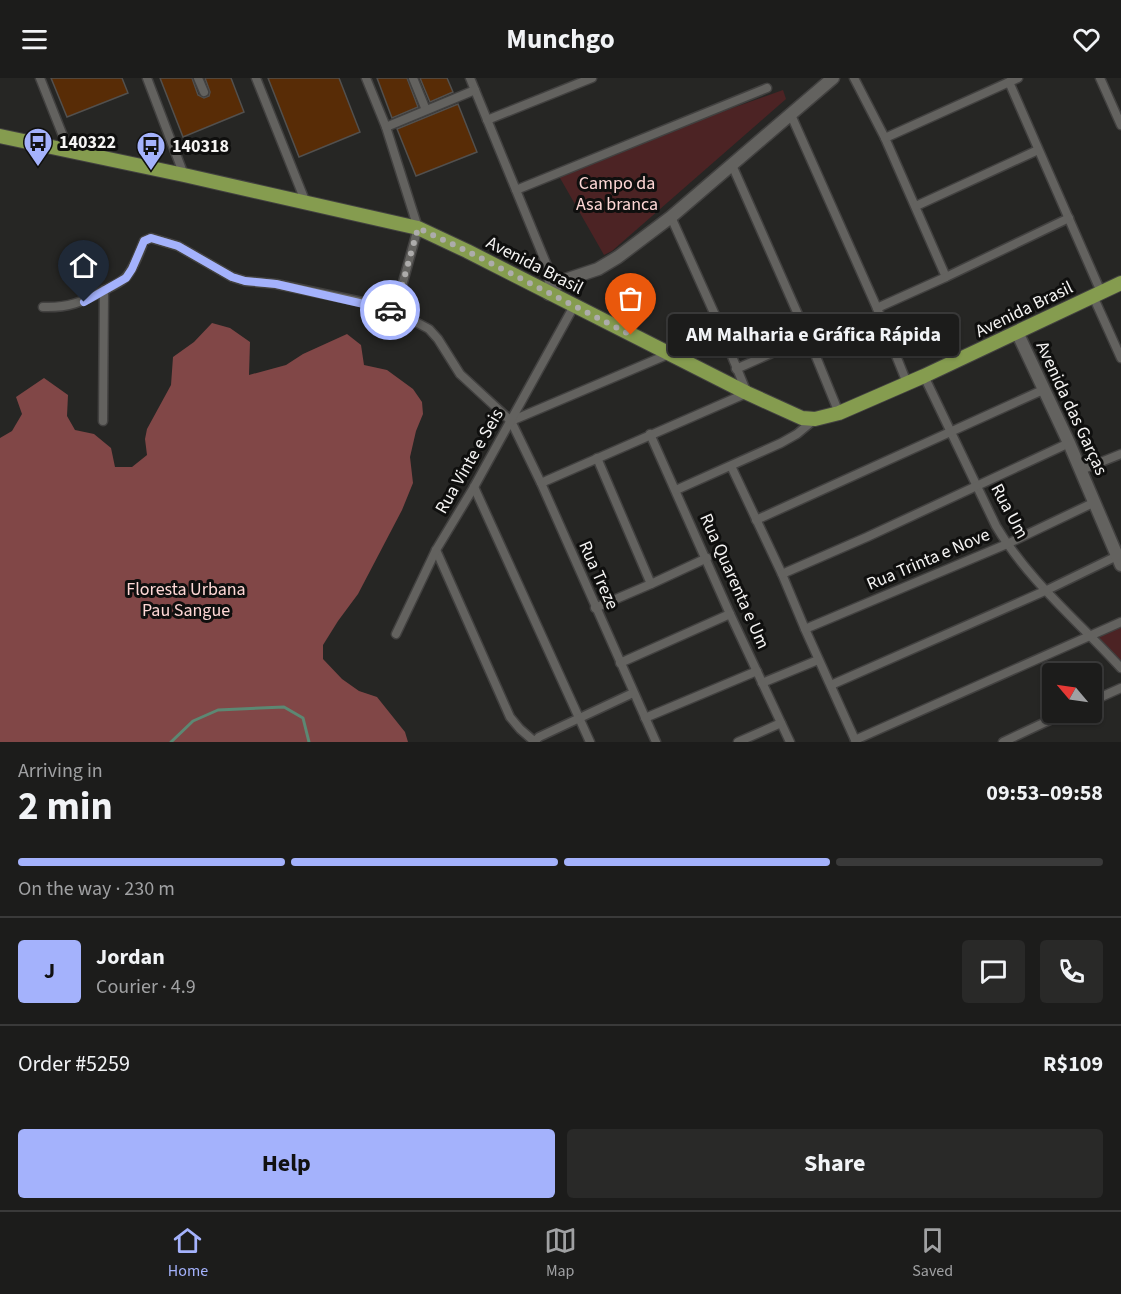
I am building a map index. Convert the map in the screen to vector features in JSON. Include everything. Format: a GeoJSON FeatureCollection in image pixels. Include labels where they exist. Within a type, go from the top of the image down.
{"type":"FeatureCollection","features":[{"type":"Feature","properties":{"kind":"main road","name":"Avenida Brasil"},"geometry":{"type":"LineString","coordinates":[[0,136],[418,228],[792,415],[815,419],[839,413],[924,376],[1121,283]]}},
{"type":"Feature","properties":{"kind":"street"},"geometry":{"type":"LineString","coordinates":[[40,78],[69,151]]}},
{"type":"Feature","properties":{"kind":"street"},"geometry":{"type":"LineString","coordinates":[[147,78],[184,175]]}},
{"type":"Feature","properties":{"kind":"street"},"geometry":{"type":"LineString","coordinates":[[198,78],[204,92]]}},
{"type":"Feature","properties":{"kind":"street"},"geometry":{"type":"LineString","coordinates":[[256,78],[306,203]]}},
{"type":"Feature","properties":{"kind":"street"},"geometry":{"type":"LineString","coordinates":[[366,78],[386,127],[418,228],[395,311]]}},
{"type":"Feature","properties":{"kind":"street"},"geometry":{"type":"LineString","coordinates":[[413,78],[426,110]]}},
{"type":"Feature","properties":{"kind":"street"},"geometry":{"type":"LineString","coordinates":[[470,78],[548,268],[547,293]]}},
{"type":"Feature","properties":{"kind":"street"},"geometry":{"type":"LineString","coordinates":[[487,120],[592,78]]}},
{"type":"Feature","properties":{"kind":"street"},"geometry":{"type":"LineString","coordinates":[[547,293],[559,282],[598,269],[618,257],[671,217],[833,78]]}},
{"type":"Feature","properties":{"kind":"street"},"geometry":{"type":"LineString","coordinates":[[854,78],[885,138],[946,278]]}},
{"type":"Feature","properties":{"kind":"street"},"geometry":{"type":"LineString","coordinates":[[885,138],[1018,78]]}},
{"type":"Feature","properties":{"kind":"street"},"geometry":{"type":"LineString","coordinates":[[1100,78],[1121,125]]}},
{"type":"Feature","properties":{"kind":"street"},"geometry":{"type":"LineString","coordinates":[[1009,82],[1069,218],[1121,358]]}},
{"type":"Feature","properties":{"kind":"street"},"geometry":{"type":"LineString","coordinates":[[516,190],[766,88]]}},
{"type":"Feature","properties":{"kind":"street"},"geometry":{"type":"LineString","coordinates":[[386,127],[475,90]]}},
{"type":"Feature","properties":{"kind":"street"},"geometry":{"type":"LineString","coordinates":[[1112,104],[1121,100]]}},
{"type":"Feature","properties":{"kind":"street"},"geometry":{"type":"LineString","coordinates":[[791,115],[877,308],[907,383]]}},
{"type":"Feature","properties":{"kind":"street"},"geometry":{"type":"LineString","coordinates":[[916,206],[1038,150]]}},
{"type":"Feature","properties":{"kind":"street"},"geometry":{"type":"LineString","coordinates":[[732,165],[839,413]]}},
{"type":"Feature","properties":{"kind":"street"},"geometry":{"type":"LineString","coordinates":[[541,483],[747,393],[671,217]]}},
{"type":"Feature","properties":{"kind":"street"},"geometry":{"type":"LineString","coordinates":[[877,308],[946,278],[1069,218]]}},
{"type":"Feature","properties":{"kind":"street"},"geometry":{"type":"LineString","coordinates":[[44,307],[84,302],[126,278],[144,241],[147,238],[156,238],[178,246],[232,277],[245,281],[276,284],[395,311],[429,329],[460,374],[511,421],[669,354]]}},
{"type":"Feature","properties":{"kind":"street"},"geometry":{"type":"LineString","coordinates":[[103,421],[104,290]]}},
{"type":"Feature","properties":{"kind":"street","name":"Rua Vinte e Seis"},"geometry":{"type":"LineString","coordinates":[[396,634],[436,550],[474,487],[574,306]]}},
{"type":"Feature","properties":{"kind":"street","name":"Avenida das Garças"},"geometry":{"type":"LineString","coordinates":[[1017,332],[1045,389],[1119,561]]}},
{"type":"Feature","properties":{"kind":"street"},"geometry":{"type":"LineString","coordinates":[[736,369],[808,337]]}},
{"type":"Feature","properties":{"kind":"street","name":"Rua Um"},"geometry":{"type":"LineString","coordinates":[[924,376],[996,526],[1007,544],[1121,668]]}},
{"type":"Feature","properties":{"kind":"street"},"geometry":{"type":"LineString","coordinates":[[756,520],[1045,389]]}},
{"type":"Feature","properties":{"kind":"street"},"geometry":{"type":"LineString","coordinates":[[676,490],[797,434],[815,419]]}},
{"type":"Feature","properties":{"kind":"street","name":"Rua Treze"},"geometry":{"type":"LineString","coordinates":[[511,421],[541,483],[656,742]]}},
{"type":"Feature","properties":{"kind":"street","name":"Rua Quarenta e Um"},"geometry":{"type":"LineString","coordinates":[[650,434],[790,742]]}},
{"type":"Feature","properties":{"kind":"street"},"geometry":{"type":"LineString","coordinates":[[782,574],[1069,443]]}},
{"type":"Feature","properties":{"kind":"street"},"geometry":{"type":"LineString","coordinates":[[1081,470],[1121,453]]}},
{"type":"Feature","properties":{"kind":"street"},"geometry":{"type":"LineString","coordinates":[[597,458],[651,584]]}},
{"type":"Feature","properties":{"kind":"street"},"geometry":{"type":"LineString","coordinates":[[731,466],[782,574],[855,741],[1121,622]]}},
{"type":"Feature","properties":{"kind":"street"},"geometry":{"type":"LineString","coordinates":[[474,487],[590,742]]}},
{"type":"Feature","properties":{"kind":"street","name":"Rua Trinta e Nove"},"geometry":{"type":"LineString","coordinates":[[805,629],[1007,544],[1095,502]]}},
{"type":"Feature","properties":{"kind":"street"},"geometry":{"type":"LineString","coordinates":[[436,550],[510,717],[534,742],[633,693]]}},
{"type":"Feature","properties":{"kind":"street"},"geometry":{"type":"LineString","coordinates":[[595,608],[707,558]]}},
{"type":"Feature","properties":{"kind":"street"},"geometry":{"type":"LineString","coordinates":[[831,685],[1047,590],[1119,561]]}},
{"type":"Feature","properties":{"kind":"street"},"geometry":{"type":"LineString","coordinates":[[620,663],[730,614]]}},
{"type":"Feature","properties":{"kind":"street"},"geometry":{"type":"LineString","coordinates":[[762,683],[819,660]]}},
{"type":"Feature","properties":{"kind":"street"},"geometry":{"type":"LineString","coordinates":[[645,718],[757,671]]}},
{"type":"Feature","properties":{"kind":"street"},"geometry":{"type":"LineString","coordinates":[[1102,697],[1121,688]]}},
{"type":"Feature","properties":{"kind":"street"},"geometry":{"type":"LineString","coordinates":[[738,742],[781,723]]}},
{"type":"Feature","properties":{"kind":"street"},"geometry":{"type":"LineString","coordinates":[[1002,742],[1043,723]]}},
{"type":"Feature","properties":{"kind":"green space","name":"Campo da Asa branca"},"geometry":{"type":"Polygon","coordinates":[[[783,90],[786,99],[612,251],[604,255],[556,171],[783,90]]]}},
{"type":"Feature","properties":{"kind":"green space","name":"Floresta Urbana Pau Sangue"},"geometry":{"type":"Polygon","coordinates":[[[212,323],[230,328],[250,342],[249,375],[286,365],[303,354],[347,334],[361,345],[364,365],[387,370],[413,389],[422,402],[423,414],[410,457],[413,483],[402,510],[358,594],[323,645],[323,659],[342,679],[359,691],[377,697],[405,732],[408,742],[0,742],[0,438],[12,431],[22,414],[16,397],[44,378],[68,395],[67,416],[75,430],[94,434],[111,448],[115,467],[132,467],[147,455],[145,439],[147,429],[171,385],[173,357],[194,342],[212,323]]]}},
{"type":"Feature","properties":{"kind":"green space"},"geometry":{"type":"Polygon","coordinates":[[[1121,626],[1121,661],[1098,637],[1121,626]]]}},
{"type":"Feature","properties":{"kind":"building"},"geometry":{"type":"Polygon","coordinates":[[[51,78],[122,78],[128,93],[67,117],[51,78]]]}},
{"type":"Feature","properties":{"kind":"building"},"geometry":{"type":"Polygon","coordinates":[[[160,78],[192,78],[198,95],[204,98],[209,96],[210,92],[205,78],[231,78],[244,112],[183,137],[160,78]]]}},
{"type":"Feature","properties":{"kind":"building"},"geometry":{"type":"Polygon","coordinates":[[[268,78],[339,78],[360,132],[299,157],[268,78]]]}},
{"type":"Feature","properties":{"kind":"building"},"geometry":{"type":"Polygon","coordinates":[[[377,78],[407,78],[418,107],[392,118],[377,78]]]}},
{"type":"Feature","properties":{"kind":"building"},"geometry":{"type":"Polygon","coordinates":[[[420,78],[447,78],[453,92],[430,102],[420,78]]]}},
{"type":"Feature","properties":{"kind":"building"},"geometry":{"type":"Polygon","coordinates":[[[458,104],[477,152],[416,176],[397,129],[458,104]]]}},
{"type":"Feature","properties":{"kind":"waterway"},"geometry":{"type":"LineString","coordinates":[[171,742],[193,721],[218,710],[284,707],[303,718],[309,742]]}},
{"type":"Feature","properties":{"kind":"way so far"},"geometry":{"type":"LineString","coordinates":[[390,310],[395,311],[418,228],[631,335]]}},
{"type":"Feature","properties":{"kind":"place","name":"140322"},"geometry":{"type":"Point","coordinates":[38,168]}},
{"type":"Feature","properties":{"kind":"place","name":"140318"},"geometry":{"type":"Point","coordinates":[151,172]}},
{"type":"Feature","properties":{"kind":"place","name":"AM Malharia e Gráfica Rápida"},"geometry":{"type":"Point","coordinates":[631,335]}},
{"type":"Feature","properties":{"kind":"route"},"geometry":{"type":"LineString","coordinates":[[84,302],[126,278],[144,241],[147,238],[156,238],[178,246],[232,277],[245,281],[276,284],[372,304],[390,310]]}}]}
